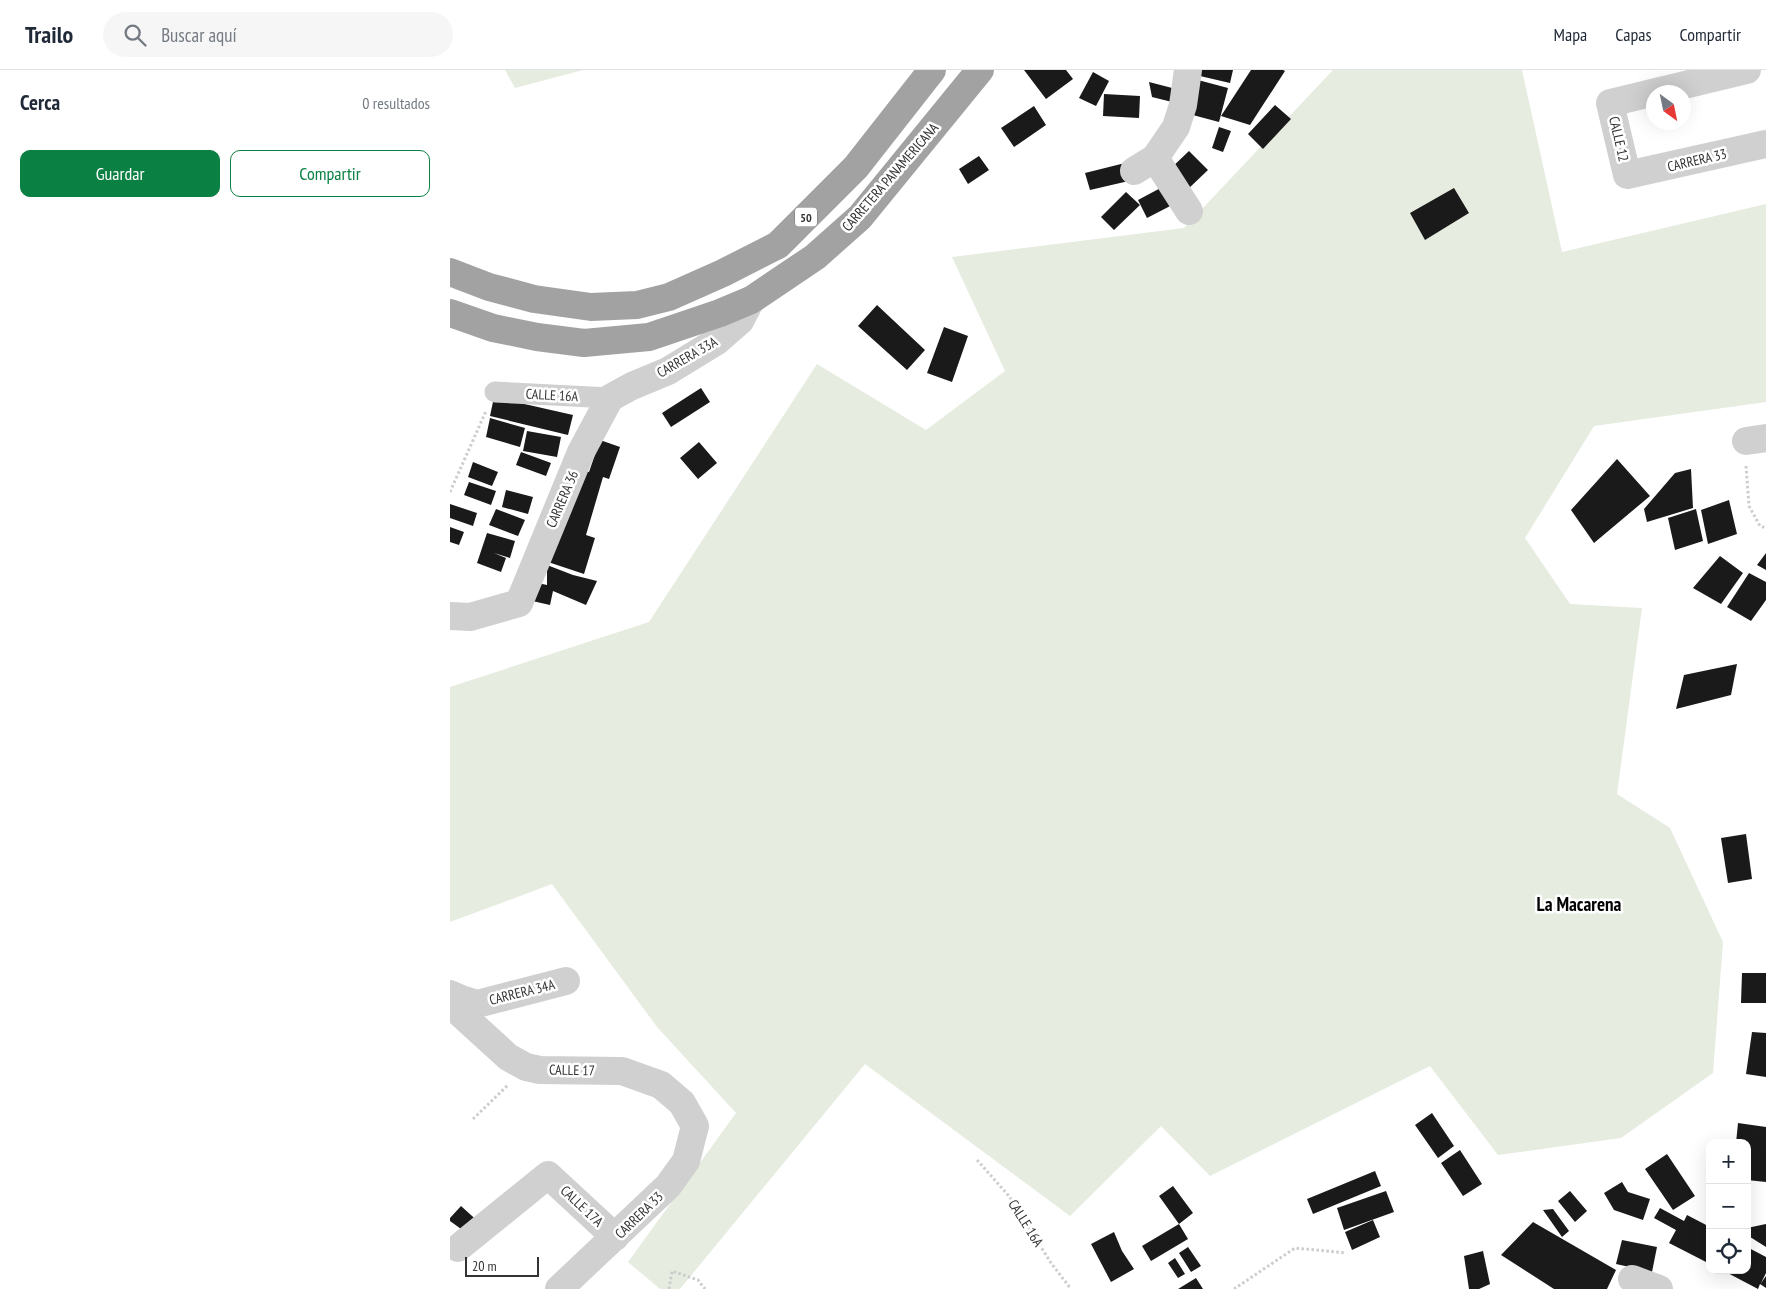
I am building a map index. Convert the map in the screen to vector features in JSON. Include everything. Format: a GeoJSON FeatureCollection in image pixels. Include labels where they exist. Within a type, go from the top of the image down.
{"type":"FeatureCollection","features":[{"type":"Feature","properties":{"kind":"highway","name":"50"},"geometry":{"type":"LineString","coordinates":[[450,272],[489,287],[534,299],[591,307],[637,305],[669,297],[723,274],[778,245],[856,167],[932,70]]}},
{"type":"Feature","properties":{"kind":"highway","name":"CARRETERA PANAMERICANA"},"geometry":{"type":"LineString","coordinates":[[450,313],[493,328],[538,337],[584,343],[649,337],[751,300],[815,257],[860,217],[980,70]]}},
{"type":"Feature","properties":{"kind":"street"},"geometry":{"type":"LineString","coordinates":[[1188,70],[1183,106],[1176,127],[1144,164],[1189,211]]}},
{"type":"Feature","properties":{"kind":"street","name":"CALLE 12"},"geometry":{"type":"LineString","coordinates":[[1627,175],[1610,102],[1747,70]]}},
{"type":"Feature","properties":{"kind":"street","name":"CARRERA 33"},"geometry":{"type":"LineString","coordinates":[[1627,175],[1766,144]]}},
{"type":"Feature","properties":{"kind":"street","name":"CARRERA 33A"},"geometry":{"type":"LineString","coordinates":[[610,398],[632,386],[668,371],[717,341],[740,321],[751,300]]}},
{"type":"Feature","properties":{"kind":"street","name":"CALLE 16A"},"geometry":{"type":"LineString","coordinates":[[495,392],[610,398]]}},
{"type":"Feature","properties":{"kind":"street","name":"CARRERA 36"},"geometry":{"type":"LineString","coordinates":[[450,616],[470,616],[519,603],[582,452],[610,398]]}},
{"type":"Feature","properties":{"kind":"street","name":"CARRERA 34A"},"geometry":{"type":"LineString","coordinates":[[450,994],[478,1004],[566,981]]}},
{"type":"Feature","properties":{"kind":"street","name":"CALLE 17"},"geometry":{"type":"LineString","coordinates":[[450,1004],[508,1057],[526,1067],[540,1070],[622,1071],[661,1084],[682,1102],[695,1126]]}},
{"type":"Feature","properties":{"kind":"street","name":"CARRERA 33"},"geometry":{"type":"LineString","coordinates":[[560,1289],[668,1186],[686,1161],[695,1126]]}},
{"type":"Feature","properties":{"kind":"street","name":"CALLE 17A"},"geometry":{"type":"LineString","coordinates":[[458,1248],[548,1175],[616,1237]]}},
{"type":"Feature","properties":{"kind":"street"},"geometry":{"type":"LineString","coordinates":[[1632,1279],[1659,1289]]}},
{"type":"Feature","properties":{"kind":"path"},"geometry":{"type":"LineString","coordinates":[[450,492],[495,392]]}},
{"type":"Feature","properties":{"kind":"path"},"geometry":{"type":"LineString","coordinates":[[1756,440],[1746,480],[1750,506],[1760,526],[1766,528]]}},
{"type":"Feature","properties":{"kind":"path"},"geometry":{"type":"LineString","coordinates":[[473,1119],[526,1067]]}},
{"type":"Feature","properties":{"kind":"path","name":"CALLE 16A"},"geometry":{"type":"LineString","coordinates":[[977,1160],[1009,1196],[1051,1263],[1071,1289]]}},
{"type":"Feature","properties":{"kind":"path"},"geometry":{"type":"LineString","coordinates":[[1234,1289],[1295,1248],[1346,1253]]}},
{"type":"Feature","properties":{"kind":"path"},"geometry":{"type":"LineString","coordinates":[[669,1289],[672,1270],[698,1280],[706,1289]]}},
{"type":"Feature","properties":{"kind":"shaded area"},"geometry":{"type":"Polygon","coordinates":[[[505,70],[583,70],[515,88],[505,70]]]}},
{"type":"Feature","properties":{"kind":"shaded area"},"geometry":{"type":"Polygon","coordinates":[[[1333,70],[1522,70],[1562,252],[1766,204],[1766,402],[1594,426],[1525,538],[1570,604],[1642,608],[1617,794],[1670,828],[1723,942],[1713,1073],[1621,1138],[1498,1155],[1430,1066],[1210,1176],[1161,1126],[1070,1216],[865,1064],[680,1289],[660,1289],[628,1262],[736,1113],[657,1027],[552,884],[450,922],[450,687],[649,622],[817,364],[926,430],[1005,371],[952,257],[1184,228],[1333,70]]]}},
{"type":"Feature","properties":{"kind":"building"},"geometry":{"type":"Polygon","coordinates":[[[1024,70],[1066,70],[1073,79],[1046,99],[1024,70]]]}},
{"type":"Feature","properties":{"kind":"building"},"geometry":{"type":"Polygon","coordinates":[[[1201,70],[1233,70],[1230,83],[1200,76],[1201,70]]]}},
{"type":"Feature","properties":{"kind":"building"},"geometry":{"type":"Polygon","coordinates":[[[1251,70],[1285,71],[1250,125],[1221,116],[1251,70]]]}},
{"type":"Feature","properties":{"kind":"building"},"geometry":{"type":"Polygon","coordinates":[[[1093,72],[1109,81],[1096,106],[1079,98],[1093,72]]]}},
{"type":"Feature","properties":{"kind":"building"},"geometry":{"type":"Polygon","coordinates":[[[1198,80],[1228,88],[1219,122],[1189,114],[1198,80]]]}},
{"type":"Feature","properties":{"kind":"building"},"geometry":{"type":"Polygon","coordinates":[[[1149,82],[1176,89],[1172,102],[1152,97],[1149,82]]]}},
{"type":"Feature","properties":{"kind":"building"},"geometry":{"type":"Polygon","coordinates":[[[1104,94],[1140,96],[1139,118],[1103,116],[1104,94]]]}},
{"type":"Feature","properties":{"kind":"building"},"geometry":{"type":"Polygon","coordinates":[[[1275,105],[1291,119],[1263,149],[1248,134],[1275,105]]]}},
{"type":"Feature","properties":{"kind":"building"},"geometry":{"type":"Polygon","coordinates":[[[1034,106],[1046,125],[1014,147],[1001,128],[1034,106]]]}},
{"type":"Feature","properties":{"kind":"building"},"geometry":{"type":"Polygon","coordinates":[[[1219,127],[1231,131],[1223,152],[1212,148],[1219,127]]]}},
{"type":"Feature","properties":{"kind":"building"},"geometry":{"type":"Polygon","coordinates":[[[1189,151],[1208,170],[1187,190],[1168,171],[1189,151]]]}},
{"type":"Feature","properties":{"kind":"building"},"geometry":{"type":"Polygon","coordinates":[[[979,156],[989,170],[968,184],[959,169],[979,156]]]}},
{"type":"Feature","properties":{"kind":"building"},"geometry":{"type":"Polygon","coordinates":[[[1129,162],[1133,180],[1090,190],[1085,173],[1129,162]]]}},
{"type":"Feature","properties":{"kind":"building"},"geometry":{"type":"Polygon","coordinates":[[[1168,184],[1178,202],[1147,218],[1138,200],[1168,184]]]}},
{"type":"Feature","properties":{"kind":"building"},"geometry":{"type":"Polygon","coordinates":[[[1454,188],[1469,213],[1425,240],[1410,213],[1454,188]]]}},
{"type":"Feature","properties":{"kind":"building"},"geometry":{"type":"Polygon","coordinates":[[[1126,192],[1140,205],[1114,230],[1101,217],[1126,192]]]}},
{"type":"Feature","properties":{"kind":"building"},"geometry":{"type":"Polygon","coordinates":[[[877,305],[925,350],[907,370],[858,326],[877,305]]]}},
{"type":"Feature","properties":{"kind":"building"},"geometry":{"type":"Polygon","coordinates":[[[944,327],[968,336],[952,382],[927,373],[944,327]]]}},
{"type":"Feature","properties":{"kind":"building"},"geometry":{"type":"Polygon","coordinates":[[[701,388],[710,402],[671,427],[662,413],[701,388]]]}},
{"type":"Feature","properties":{"kind":"building"},"geometry":{"type":"Polygon","coordinates":[[[494,397],[573,415],[568,435],[490,416],[494,397]]]}},
{"type":"Feature","properties":{"kind":"building"},"geometry":{"type":"Polygon","coordinates":[[[490,418],[525,428],[520,447],[486,437],[490,418]]]}},
{"type":"Feature","properties":{"kind":"building"},"geometry":{"type":"Polygon","coordinates":[[[527,431],[561,437],[557,457],[523,451],[527,431]]]}},
{"type":"Feature","properties":{"kind":"building"},"geometry":{"type":"Polygon","coordinates":[[[600,440],[620,447],[609,479],[603,477],[586,535],[595,538],[584,574],[545,561],[581,470],[589,472],[600,440]]]}},
{"type":"Feature","properties":{"kind":"building"},"geometry":{"type":"Polygon","coordinates":[[[699,442],[717,463],[698,479],[680,458],[699,442]]]}},
{"type":"Feature","properties":{"kind":"building"},"geometry":{"type":"Polygon","coordinates":[[[521,452],[551,463],[546,476],[516,465],[521,452]]]}},
{"type":"Feature","properties":{"kind":"building"},"geometry":{"type":"Polygon","coordinates":[[[1617,459],[1650,496],[1594,543],[1571,510],[1617,459]]]}},
{"type":"Feature","properties":{"kind":"building"},"geometry":{"type":"Polygon","coordinates":[[[473,462],[498,472],[492,486],[468,477],[473,462]]]}},
{"type":"Feature","properties":{"kind":"building"},"geometry":{"type":"Polygon","coordinates":[[[1691,469],[1693,508],[1647,522],[1644,509],[1675,473],[1691,469]]]}},
{"type":"Feature","properties":{"kind":"building"},"geometry":{"type":"Polygon","coordinates":[[[469,482],[496,491],[491,505],[464,495],[469,482]]]}},
{"type":"Feature","properties":{"kind":"building"},"geometry":{"type":"Polygon","coordinates":[[[506,490],[533,497],[528,514],[502,507],[506,490]]]}},
{"type":"Feature","properties":{"kind":"building"},"geometry":{"type":"Polygon","coordinates":[[[1729,500],[1737,534],[1708,544],[1701,510],[1729,500]]]}},
{"type":"Feature","properties":{"kind":"building"},"geometry":{"type":"Polygon","coordinates":[[[450,504],[477,513],[473,526],[450,518],[450,504]]]}},
{"type":"Feature","properties":{"kind":"building"},"geometry":{"type":"Polygon","coordinates":[[[496,509],[525,520],[518,536],[489,525],[496,509]]]}},
{"type":"Feature","properties":{"kind":"building"},"geometry":{"type":"Polygon","coordinates":[[[1696,509],[1703,541],[1675,550],[1668,518],[1696,509]]]}},
{"type":"Feature","properties":{"kind":"building"},"geometry":{"type":"Polygon","coordinates":[[[450,527],[464,532],[459,545],[450,542],[450,527]]]}},
{"type":"Feature","properties":{"kind":"building"},"geometry":{"type":"Polygon","coordinates":[[[487,533],[515,541],[510,558],[494,553],[506,558],[501,572],[477,563],[487,533]]]}},
{"type":"Feature","properties":{"kind":"building"},"geometry":{"type":"Polygon","coordinates":[[[1766,553],[1766,570],[1757,565],[1766,553]]]}},
{"type":"Feature","properties":{"kind":"building"},"geometry":{"type":"Polygon","coordinates":[[[1720,556],[1743,573],[1721,604],[1693,588],[1720,556]]]}},
{"type":"Feature","properties":{"kind":"building"},"geometry":{"type":"Polygon","coordinates":[[[547,565],[573,575],[597,581],[586,605],[553,591],[550,605],[528,600],[533,582],[547,585],[547,565]]]}},
{"type":"Feature","properties":{"kind":"building"},"geometry":{"type":"Polygon","coordinates":[[[1749,573],[1766,582],[1766,600],[1751,621],[1727,607],[1749,573]]]}},
{"type":"Feature","properties":{"kind":"building"},"geometry":{"type":"Polygon","coordinates":[[[1737,664],[1731,695],[1676,709],[1684,675],[1737,664]]]}},
{"type":"Feature","properties":{"kind":"building"},"geometry":{"type":"Polygon","coordinates":[[[1746,834],[1752,879],[1728,883],[1721,838],[1746,834]]]}},
{"type":"Feature","properties":{"kind":"building"},"geometry":{"type":"Polygon","coordinates":[[[1742,973],[1766,973],[1766,1003],[1741,1003],[1742,973]]]}},
{"type":"Feature","properties":{"kind":"building"},"geometry":{"type":"Polygon","coordinates":[[[1752,1032],[1766,1033],[1766,1077],[1746,1074],[1752,1032]]]}},
{"type":"Feature","properties":{"kind":"building"},"geometry":{"type":"Polygon","coordinates":[[[1432,1113],[1454,1146],[1438,1158],[1415,1125],[1432,1113]]]}},
{"type":"Feature","properties":{"kind":"building"},"geometry":{"type":"Polygon","coordinates":[[[1738,1123],[1766,1127],[1766,1182],[1751,1180],[1751,1139],[1736,1139],[1738,1123]]]}},
{"type":"Feature","properties":{"kind":"building"},"geometry":{"type":"Polygon","coordinates":[[[1460,1150],[1482,1184],[1463,1196],[1441,1163],[1460,1150]]]}},
{"type":"Feature","properties":{"kind":"building"},"geometry":{"type":"Polygon","coordinates":[[[1667,1154],[1695,1196],[1673,1210],[1645,1169],[1667,1154]]]}},
{"type":"Feature","properties":{"kind":"building"},"geometry":{"type":"Polygon","coordinates":[[[1375,1171],[1381,1186],[1313,1214],[1307,1199],[1375,1171]]]}},
{"type":"Feature","properties":{"kind":"building"},"geometry":{"type":"Polygon","coordinates":[[[1622,1182],[1628,1192],[1650,1199],[1643,1220],[1614,1210],[1604,1193],[1622,1182]]]}},
{"type":"Feature","properties":{"kind":"building"},"geometry":{"type":"Polygon","coordinates":[[[1173,1186],[1193,1213],[1179,1224],[1159,1196],[1173,1186]]]}},
{"type":"Feature","properties":{"kind":"building"},"geometry":{"type":"Polygon","coordinates":[[[1386,1191],[1394,1212],[1344,1230],[1337,1208],[1386,1191]]]}},
{"type":"Feature","properties":{"kind":"building"},"geometry":{"type":"Polygon","coordinates":[[[1570,1191],[1587,1211],[1575,1222],[1558,1201],[1570,1191]]]}},
{"type":"Feature","properties":{"kind":"building"},"geometry":{"type":"Polygon","coordinates":[[[461,1206],[482,1225],[468,1234],[450,1221],[450,1218],[461,1206]]]}},
{"type":"Feature","properties":{"kind":"building"},"geometry":{"type":"Polygon","coordinates":[[[1660,1208],[1684,1221],[1687,1215],[1706,1225],[1706,1262],[1669,1243],[1676,1230],[1654,1218],[1660,1208]]]}},
{"type":"Feature","properties":{"kind":"building"},"geometry":{"type":"Polygon","coordinates":[[[1553,1209],[1569,1231],[1562,1237],[1543,1210],[1553,1209]]]}},
{"type":"Feature","properties":{"kind":"building"},"geometry":{"type":"Polygon","coordinates":[[[1373,1220],[1380,1237],[1352,1250],[1345,1232],[1373,1220]]]}},
{"type":"Feature","properties":{"kind":"building"},"geometry":{"type":"Polygon","coordinates":[[[1533,1222],[1616,1270],[1607,1289],[1554,1289],[1501,1255],[1533,1222]]]}},
{"type":"Feature","properties":{"kind":"building"},"geometry":{"type":"Polygon","coordinates":[[[1179,1224],[1188,1239],[1151,1261],[1142,1246],[1179,1224]]]}},
{"type":"Feature","properties":{"kind":"building"},"geometry":{"type":"Polygon","coordinates":[[[1766,1224],[1766,1247],[1751,1238],[1751,1227],[1766,1224]]]}},
{"type":"Feature","properties":{"kind":"building"},"geometry":{"type":"Polygon","coordinates":[[[1114,1232],[1122,1251],[1134,1269],[1111,1282],[1091,1244],[1114,1232]]]}},
{"type":"Feature","properties":{"kind":"building"},"geometry":{"type":"Polygon","coordinates":[[[1622,1240],[1657,1247],[1652,1272],[1616,1264],[1622,1240]]]}},
{"type":"Feature","properties":{"kind":"building"},"geometry":{"type":"Polygon","coordinates":[[[1188,1247],[1201,1266],[1191,1272],[1179,1253],[1188,1247]]]}},
{"type":"Feature","properties":{"kind":"building"},"geometry":{"type":"Polygon","coordinates":[[[1751,1249],[1766,1257],[1766,1273],[1761,1283],[1766,1276],[1766,1288],[1760,1284],[1758,1289],[1730,1274],[1751,1274],[1751,1249]]]}},
{"type":"Feature","properties":{"kind":"building"},"geometry":{"type":"Polygon","coordinates":[[[1483,1251],[1490,1284],[1479,1289],[1469,1289],[1464,1256],[1483,1251]]]}},
{"type":"Feature","properties":{"kind":"building"},"geometry":{"type":"Polygon","coordinates":[[[1175,1258],[1185,1274],[1178,1278],[1168,1263],[1175,1258]]]}},
{"type":"Feature","properties":{"kind":"building"},"geometry":{"type":"Polygon","coordinates":[[[1196,1278],[1203,1289],[1178,1289],[1196,1278]]]}},
{"type":"Feature","properties":{"kind":"district","name":"La Macarena"},"geometry":{"type":"Point","coordinates":[1579,904]}}]}
